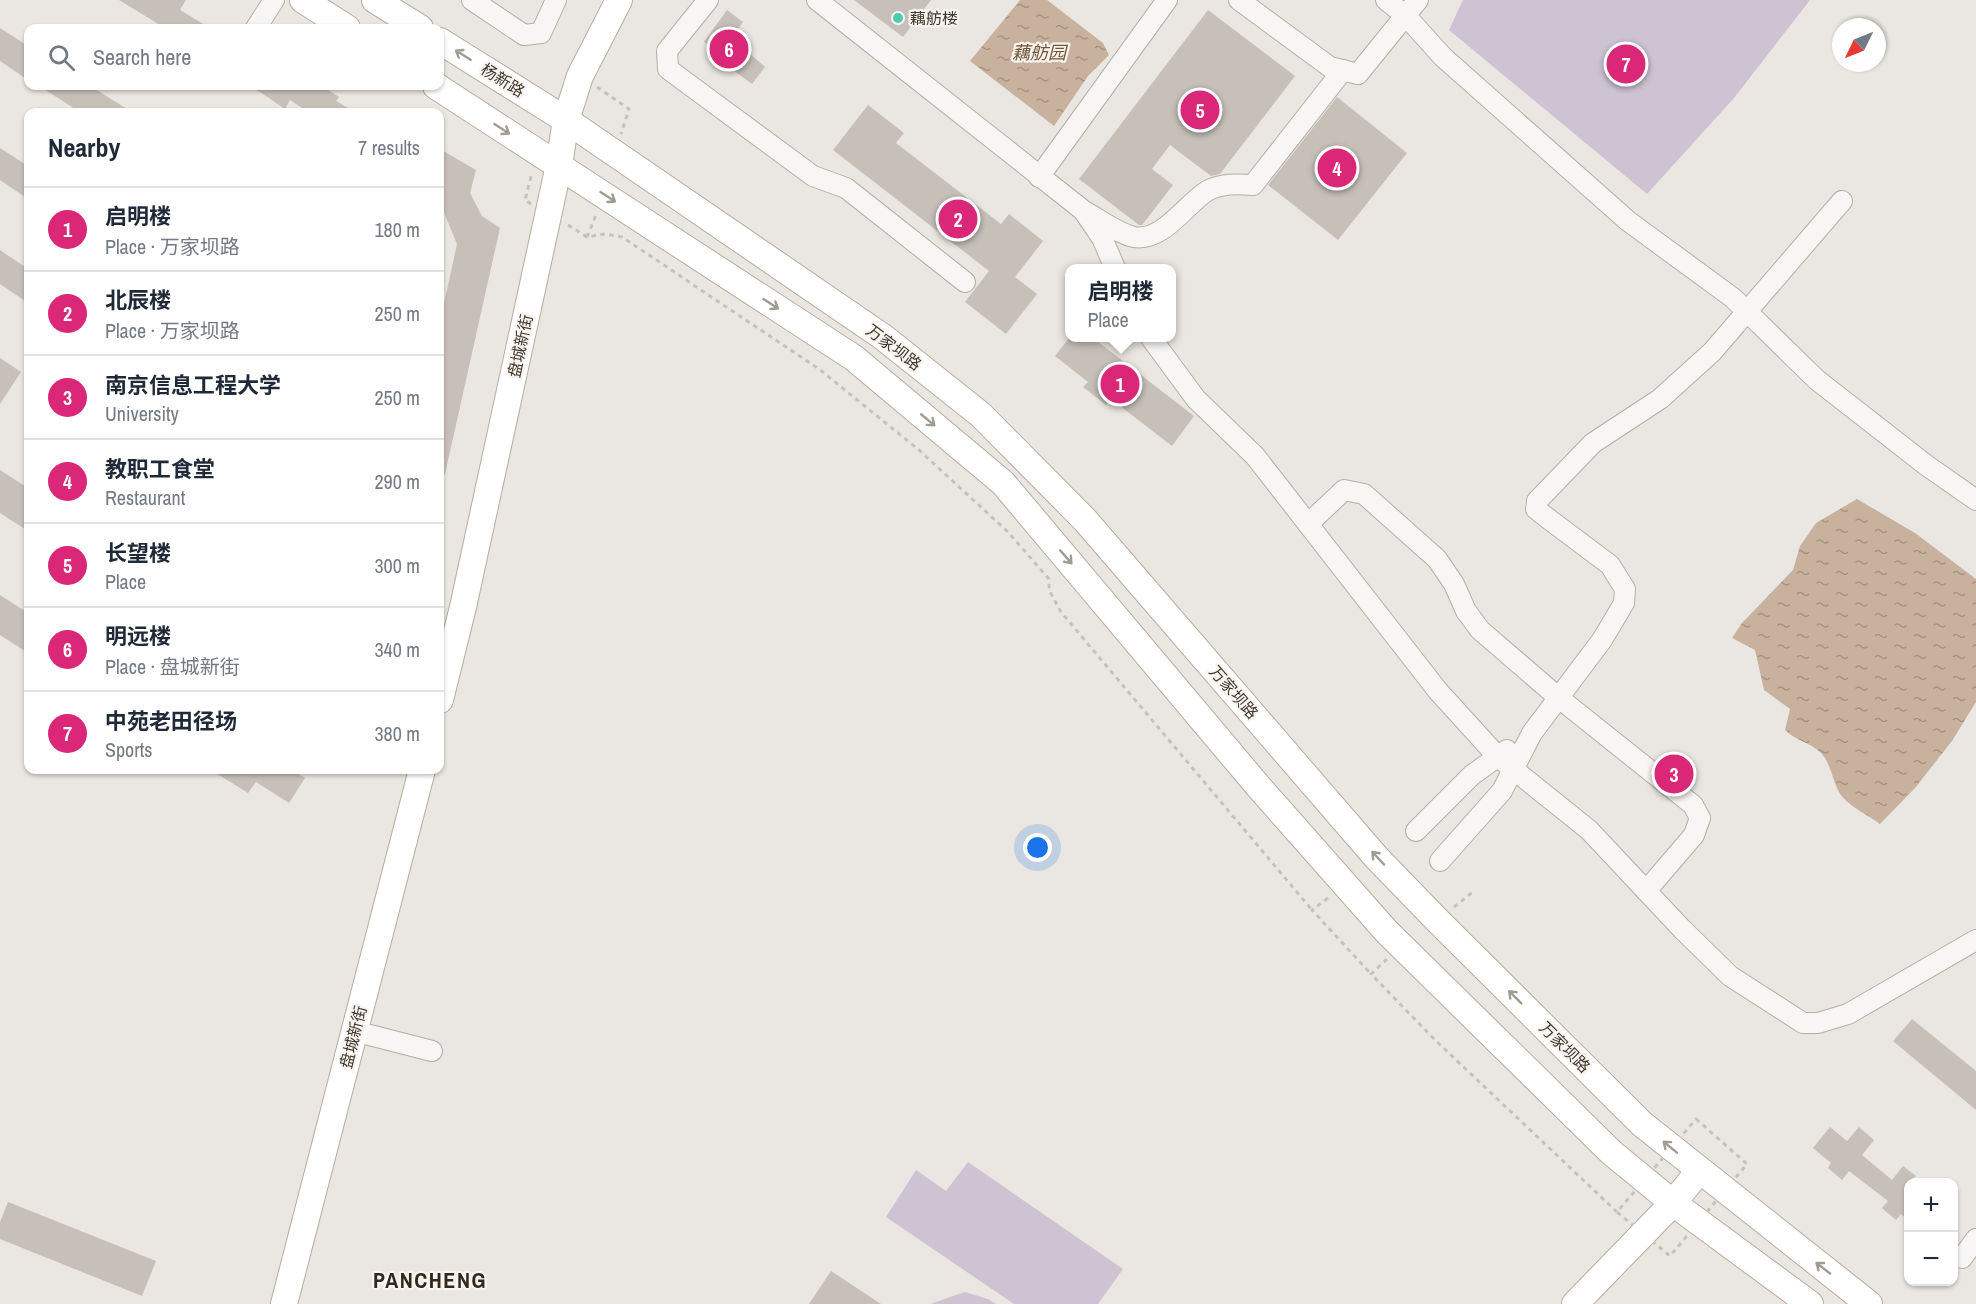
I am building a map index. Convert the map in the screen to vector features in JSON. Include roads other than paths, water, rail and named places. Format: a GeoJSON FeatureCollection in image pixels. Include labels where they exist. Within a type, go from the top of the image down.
{"type":"FeatureCollection","features":[{"type":"Feature","properties":{"kind":"main road"},"geometry":{"type":"LineString","coordinates":[[303,0],[341,24]]}},
{"type":"Feature","properties":{"kind":"main road"},"geometry":{"type":"LineString","coordinates":[[375,0],[414,24]]}},
{"type":"Feature","properties":{"kind":"main road","name":"盘城新街"},"geometry":{"type":"LineString","coordinates":[[444,684],[560,165],[566,120],[580,76],[619,0]]}},
{"type":"Feature","properties":{"kind":"main road","name":"杨新路"},"geometry":{"type":"LineString","coordinates":[[444,43],[566,120]]}},
{"type":"Feature","properties":{"kind":"main road"},"geometry":{"type":"LineString","coordinates":[[442,90],[560,165]]}},
{"type":"Feature","properties":{"kind":"main road","name":"万家坝路"},"geometry":{"type":"LineString","coordinates":[[566,120],[883,337],[981,415],[1085,520],[1376,857],[1437,920],[1642,1124],[1869,1304]]}},
{"type":"Feature","properties":{"kind":"main road","name":"万家坝路"},"geometry":{"type":"LineString","coordinates":[[560,165],[854,358],[1003,483],[1258,786],[1402,947],[1612,1153],[1673,1203],[1810,1304]]}},
{"type":"Feature","properties":{"kind":"main road","name":"盘城新街"},"geometry":{"type":"LineString","coordinates":[[284,1304],[421,774]]}},
{"type":"Feature","properties":{"kind":"main road"},"geometry":{"type":"LineString","coordinates":[[1575,1304],[1673,1203],[1699,1171]]}},
{"type":"Feature","properties":{"kind":"lane"},"geometry":{"type":"LineString","coordinates":[[259,24],[274,0]]}},
{"type":"Feature","properties":{"kind":"lane"},"geometry":{"type":"LineString","coordinates":[[472,0],[524,35],[541,33],[556,0]]}},
{"type":"Feature","properties":{"kind":"lane"},"geometry":{"type":"LineString","coordinates":[[708,0],[667,51],[668,69],[813,176],[846,188],[965,282]]}},
{"type":"Feature","properties":{"kind":"lane"},"geometry":{"type":"LineString","coordinates":[[818,0],[1084,211],[1134,237],[1145,237],[1172,220],[1208,190],[1234,184],[1253,185],[1343,70]]}},
{"type":"Feature","properties":{"kind":"lane"},"geometry":{"type":"LineString","coordinates":[[1039,177],[1167,0]]}},
{"type":"Feature","properties":{"kind":"lane"},"geometry":{"type":"LineString","coordinates":[[1239,0],[1330,67],[1358,74],[1418,0]]}},
{"type":"Feature","properties":{"kind":"lane"},"geometry":{"type":"LineString","coordinates":[[1386,0],[1406,16],[1443,57],[1628,221],[1732,298],[1817,380],[1926,465],[1976,500]]}},
{"type":"Feature","properties":{"kind":"lane"},"geometry":{"type":"LineString","coordinates":[[1440,861],[1502,791],[1532,733],[1616,620],[1624,603],[1625,589],[1610,565],[1536,509],[1537,501],[1593,443],[1660,399],[1712,352],[1842,201]]}},
{"type":"Feature","properties":{"kind":"lane"},"geometry":{"type":"LineString","coordinates":[[1084,211],[1102,238],[1113,264]]}},
{"type":"Feature","properties":{"kind":"lane"},"geometry":{"type":"LineString","coordinates":[[1154,342],[1196,399],[1255,456],[1438,691],[1498,757],[1589,830],[1730,975],[1803,1023],[1818,1023],[1848,1014],[1976,939]]}},
{"type":"Feature","properties":{"kind":"lane"},"geometry":{"type":"LineString","coordinates":[[1308,524],[1344,490],[1364,494],[1437,559],[1454,584],[1466,611],[1480,630],[1559,698],[1693,805],[1700,818],[1694,835],[1646,891]]}},
{"type":"Feature","properties":{"kind":"lane"},"geometry":{"type":"LineString","coordinates":[[1416,831],[1472,775],[1532,733]]}},
{"type":"Feature","properties":{"kind":"lane"},"geometry":{"type":"LineString","coordinates":[[354,1031],[432,1051]]}},
{"type":"Feature","properties":{"kind":"lane"},"geometry":{"type":"LineString","coordinates":[[1962,1258],[1976,1239]]}},
{"type":"Feature","properties":{"kind":"water","name":"藕舫园"},"geometry":{"type":"Polygon","coordinates":[[[1020,0],[1047,0],[1103,43],[1109,55],[1088,76],[1054,126],[970,61],[1020,0]]]}},
{"type":"Feature","properties":{"kind":"water"},"geometry":{"type":"Polygon","coordinates":[[[1857,499],[1915,533],[1976,579],[1976,702],[1952,741],[1915,788],[1880,824],[1842,797],[1821,753],[1785,730],[1790,709],[1764,690],[1755,650],[1732,638],[1742,623],[1793,570],[1800,546],[1816,523],[1857,499]]]}},
{"type":"Feature","properties":{"kind":"place","name":"藕舫楼"},"geometry":{"type":"Point","coordinates":[898,18]}},
{"type":"Feature","properties":{"kind":"place","name":"明远楼"},"geometry":{"type":"Point","coordinates":[729,49]}},
{"type":"Feature","properties":{"kind":"place","name":"中苑老田径场"},"geometry":{"type":"Point","coordinates":[1626,64]}},
{"type":"Feature","properties":{"kind":"place","name":"长望楼"},"geometry":{"type":"Point","coordinates":[1200,110]}},
{"type":"Feature","properties":{"kind":"place","name":"教职工食堂"},"geometry":{"type":"Point","coordinates":[1337,168]}},
{"type":"Feature","properties":{"kind":"place","name":"北辰楼"},"geometry":{"type":"Point","coordinates":[958,219]}},
{"type":"Feature","properties":{"kind":"place","name":"启明楼"},"geometry":{"type":"Point","coordinates":[1120,384]}},
{"type":"Feature","properties":{"kind":"place","name":"南京信息工程大学"},"geometry":{"type":"Point","coordinates":[1674,774]}},
{"type":"Feature","properties":{"kind":"district","name":"PANCHENG"},"geometry":{"type":"Point","coordinates":[430,1280]}}]}
